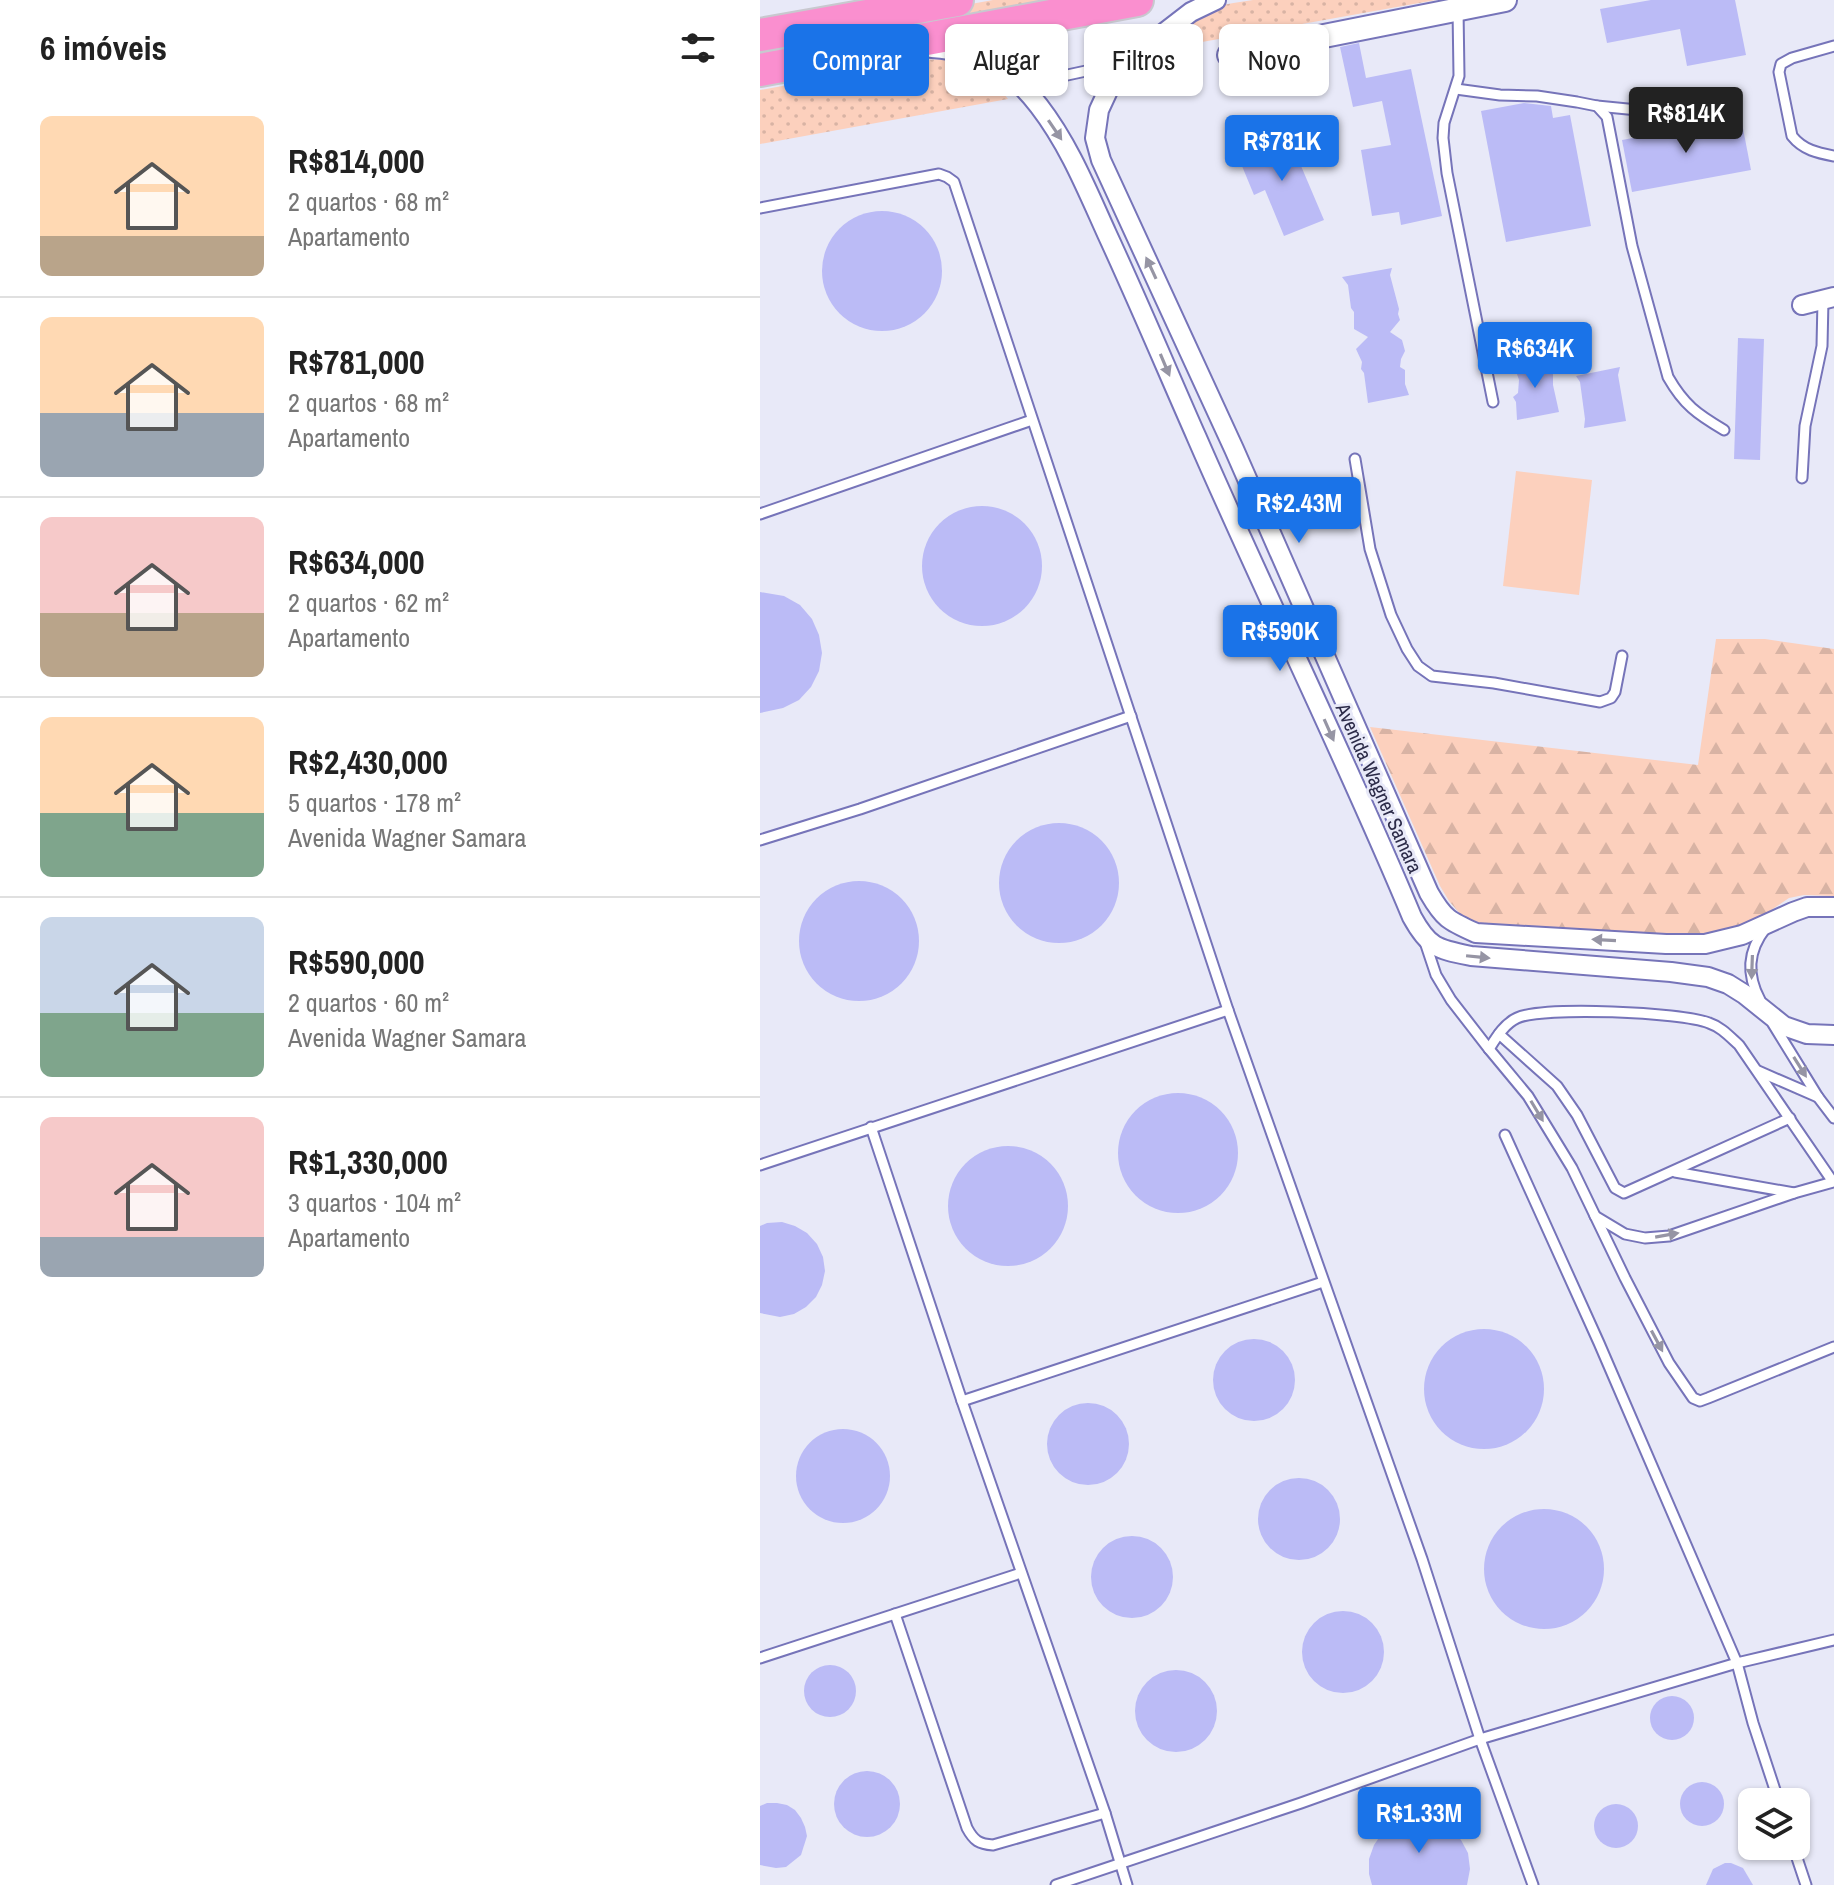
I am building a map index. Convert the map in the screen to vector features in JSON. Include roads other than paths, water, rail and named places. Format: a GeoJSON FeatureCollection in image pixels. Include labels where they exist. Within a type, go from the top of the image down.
{"type":"FeatureCollection","features":[{"type":"Feature","properties":{"kind":"highway"},"geometry":{"type":"LineString","coordinates":[[760,35],[957,0]]}},
{"type":"Feature","properties":{"kind":"highway"},"geometry":{"type":"LineString","coordinates":[[929,39],[1137,0]]}},
{"type":"Feature","properties":{"kind":"highway"},"geometry":{"type":"LineString","coordinates":[[760,70],[784,66]]}},
{"type":"Feature","properties":{"kind":"street","name":"Avenida Wagner Samara"},"geometry":{"type":"LineString","coordinates":[[1175,24],[1216,0]]}},
{"type":"Feature","properties":{"kind":"street"},"geometry":{"type":"LineString","coordinates":[[1329,35],[1505,0]]}},
{"type":"Feature","properties":{"kind":"street","name":"Avenida Wagner Samara"},"geometry":{"type":"LineString","coordinates":[[1030,96],[1070,152],[1424,939]]}},
{"type":"Feature","properties":{"kind":"street","name":"Avenida Wagner Samara"},"geometry":{"type":"LineString","coordinates":[[1106,96],[1099,110],[1095,138],[1101,160],[1234,449],[1440,912],[1454,923],[1476,933],[1705,944],[1742,935],[1807,907],[1834,907]]}},
{"type":"Feature","properties":{"kind":"street"},"geometry":{"type":"LineString","coordinates":[[1802,305],[1829,298]]}},
{"type":"Feature","properties":{"kind":"street"},"geometry":{"type":"LineString","coordinates":[[1424,939],[1445,951],[1471,956],[1708,977],[1744,994],[1784,1026],[1807,1034],[1834,1035]]}},
{"type":"Feature","properties":{"kind":"lane"},"geometry":{"type":"LineString","coordinates":[[1458,9],[1459,76],[1444,123],[1443,138],[1447,173],[1493,402]]}},
{"type":"Feature","properties":{"kind":"lane"},"geometry":{"type":"LineString","coordinates":[[1834,46],[1792,58],[1781,64],[1779,72],[1792,136],[1807,149],[1834,156]]}},
{"type":"Feature","properties":{"kind":"lane"},"geometry":{"type":"LineString","coordinates":[[1456,89],[1658,112],[1735,111]]}},
{"type":"Feature","properties":{"kind":"lane"},"geometry":{"type":"LineString","coordinates":[[1597,106],[1607,117],[1632,246],[1668,377],[1680,397],[1700,416],[1724,430]]}},
{"type":"Feature","properties":{"kind":"lane"},"geometry":{"type":"LineString","coordinates":[[760,208],[939,174],[954,182],[1228,1010],[1422,1559],[1480,1739],[1533,1885]]}},
{"type":"Feature","properties":{"kind":"lane"},"geometry":{"type":"LineString","coordinates":[[1802,478],[1805,426],[1829,298]]}},
{"type":"Feature","properties":{"kind":"lane"},"geometry":{"type":"LineString","coordinates":[[760,514],[1032,420]]}},
{"type":"Feature","properties":{"kind":"lane"},"geometry":{"type":"LineString","coordinates":[[1355,459],[1370,549],[1391,615],[1418,666],[1432,676],[1494,683],[1600,702],[1611,698],[1615,692],[1622,656]]}},
{"type":"Feature","properties":{"kind":"lane"},"geometry":{"type":"LineString","coordinates":[[760,840],[1131,716]]}},
{"type":"Feature","properties":{"kind":"lane"},"geometry":{"type":"LineString","coordinates":[[1771,922],[1757,940],[1750,963],[1753,987],[1818,1097],[1834,1118]]}},
{"type":"Feature","properties":{"kind":"lane"},"geometry":{"type":"LineString","coordinates":[[1424,939],[1436,975],[1451,1000],[1528,1096],[1572,1168],[1669,1363],[1697,1400],[1834,1347]]}},
{"type":"Feature","properties":{"kind":"lane"},"geometry":{"type":"LineString","coordinates":[[760,1165],[1228,1010]]}},
{"type":"Feature","properties":{"kind":"lane"},"geometry":{"type":"LineString","coordinates":[[1489,1049],[1512,1020],[1539,1013],[1642,1013],[1706,1021],[1720,1027],[1739,1045],[1834,1182],[1669,1236],[1645,1238],[1625,1234],[1595,1216]]}},
{"type":"Feature","properties":{"kind":"lane"},"geometry":{"type":"LineString","coordinates":[[1499,1034],[1557,1086],[1577,1115],[1619,1192],[1628,1193],[1790,1118]]}},
{"type":"Feature","properties":{"kind":"lane"},"geometry":{"type":"LineString","coordinates":[[1758,1071],[1818,1097]]}},
{"type":"Feature","properties":{"kind":"lane"},"geometry":{"type":"LineString","coordinates":[[871,1127],[1127,1885]]}},
{"type":"Feature","properties":{"kind":"lane"},"geometry":{"type":"LineString","coordinates":[[1505,1135],[1737,1663],[1774,1788]]}},
{"type":"Feature","properties":{"kind":"lane"},"geometry":{"type":"LineString","coordinates":[[1675,1172],[1794,1193]]}},
{"type":"Feature","properties":{"kind":"lane"},"geometry":{"type":"LineString","coordinates":[[962,1401],[1323,1282]]}},
{"type":"Feature","properties":{"kind":"lane"},"geometry":{"type":"LineString","coordinates":[[760,1658],[1021,1573]]}},
{"type":"Feature","properties":{"kind":"lane"},"geometry":{"type":"LineString","coordinates":[[895,1614],[973,1839],[981,1845],[993,1845],[1105,1813]]}},
{"type":"Feature","properties":{"kind":"lane"},"geometry":{"type":"LineString","coordinates":[[1056,1885],[1480,1739],[1737,1663],[1834,1640]]}},
{"type":"Feature","properties":{"kind":"lane"},"geometry":{"type":"LineString","coordinates":[[1798,1860],[1806,1885]]}}]}
